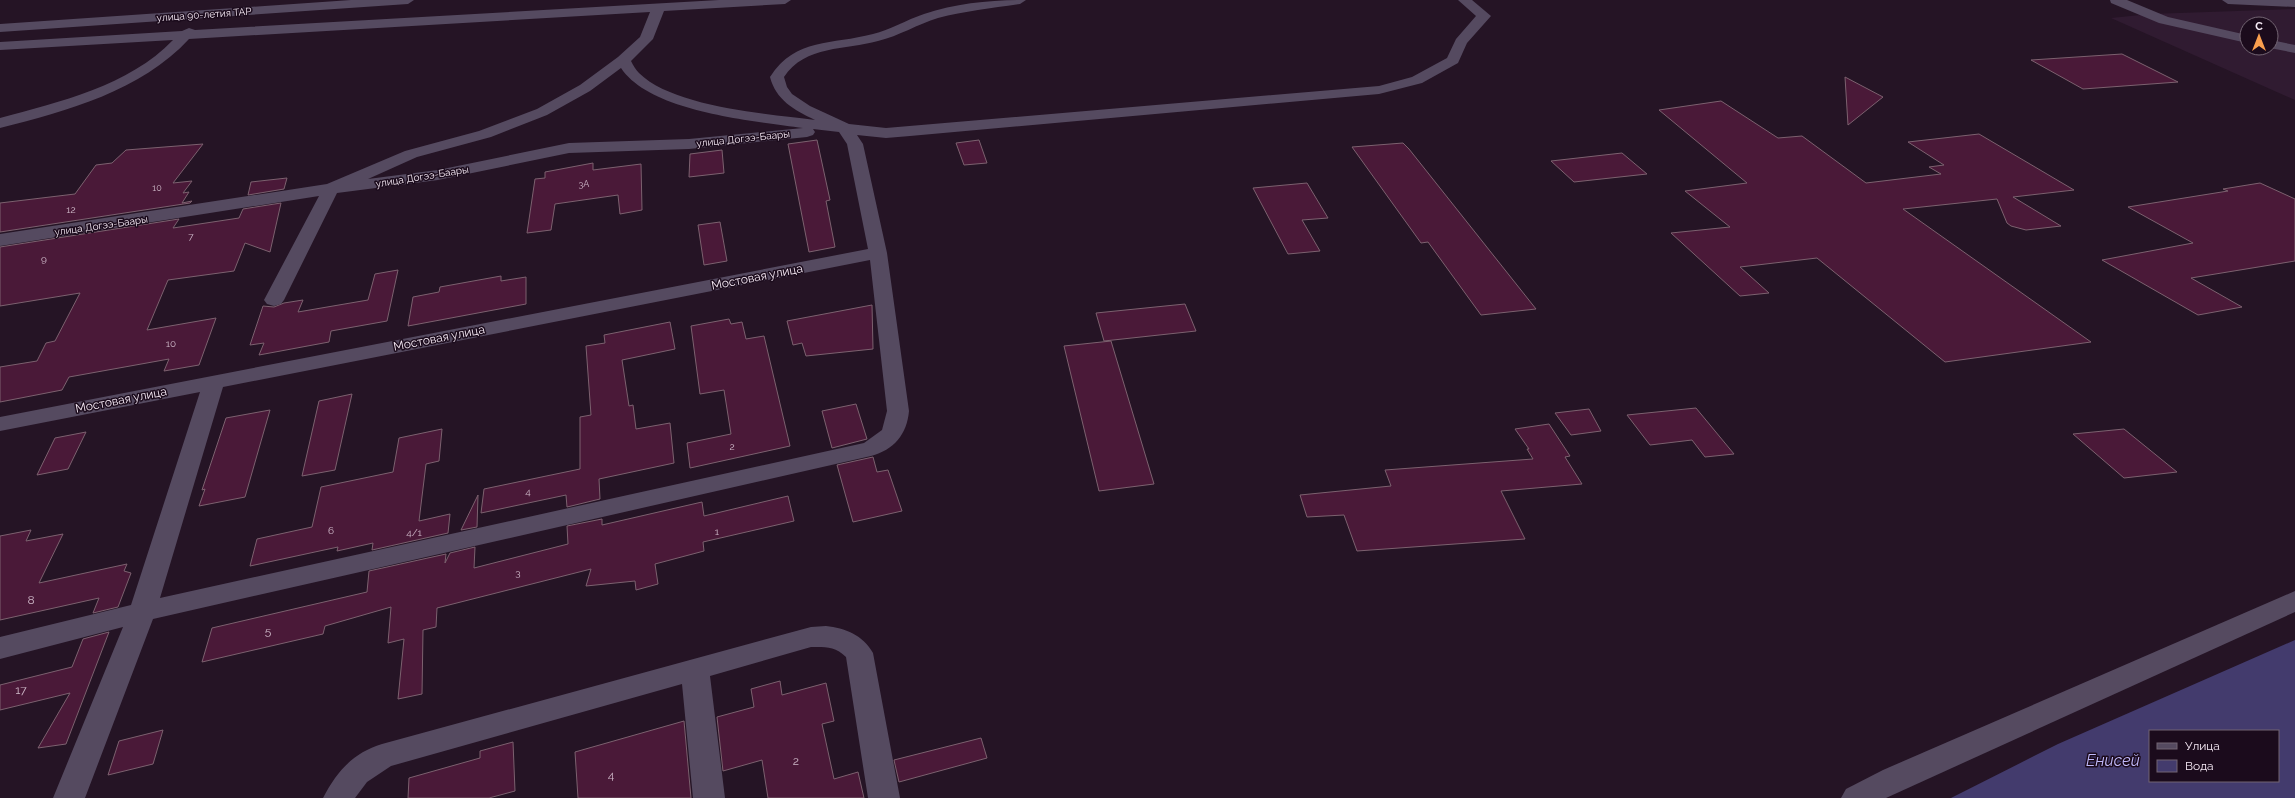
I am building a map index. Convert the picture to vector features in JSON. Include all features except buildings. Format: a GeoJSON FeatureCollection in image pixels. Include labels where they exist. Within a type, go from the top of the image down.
{"type":"FeatureCollection","features":[{"type":"Feature","properties":{"kind":"street","name":"улица 90-летия ТАР"},"geometry":{"type":"LineString","coordinates":[[0,28],[408,0]]}},
{"type":"Feature","properties":{"kind":"street"},"geometry":{"type":"LineString","coordinates":[[511,16],[519,0]]}},
{"type":"Feature","properties":{"kind":"street"},"geometry":{"type":"LineString","coordinates":[[0,46],[785,0]]}},
{"type":"Feature","properties":{"kind":"street"},"geometry":{"type":"LineString","coordinates":[[0,648],[142,612],[871,448],[885,442],[894,433],[898,411],[878,253],[855,144],[844,128],[787,98],[780,88],[777,77],[781,67],[796,57],[817,49],[876,38],[937,15],[1020,0]]}},
{"type":"Feature","properties":{"kind":"street"},"geometry":{"type":"LineString","coordinates":[[623,60],[626,69],[647,88],[681,100],[735,114],[885,133],[1166,110],[1378,90],[1417,80],[1453,60],[1462,42],[1484,16],[1464,0]]}},
{"type":"Feature","properties":{"kind":"street"},"geometry":{"type":"LineString","coordinates":[[2116,0],[2164,20],[2239,37]]}},
{"type":"Feature","properties":{"kind":"street"},"geometry":{"type":"LineString","coordinates":[[2228,0],[2295,3]]}},
{"type":"Feature","properties":{"kind":"street"},"geometry":{"type":"LineString","coordinates":[[274,300],[331,189],[411,154],[486,134],[542,112],[586,88],[623,60],[646,39],[659,7]]}},
{"type":"Feature","properties":{"kind":"street"},"geometry":{"type":"LineString","coordinates":[[0,123],[70,104],[111,88],[154,62],[173,48],[210,13]]}},
{"type":"Feature","properties":{"kind":"street"},"geometry":{"type":"LineString","coordinates":[[2279,46],[2295,49]]}},
{"type":"Feature","properties":{"kind":"street","name":"улица Догээ-Баары"},"geometry":{"type":"LineString","coordinates":[[0,240],[331,189],[438,175],[569,148],[689,144],[844,128]]}},
{"type":"Feature","properties":{"kind":"street","name":"Мостовая улица"},"geometry":{"type":"LineString","coordinates":[[0,424],[878,253]]}},
{"type":"Feature","properties":{"kind":"street"},"geometry":{"type":"LineString","coordinates":[[69,798],[142,612],[214,382]]}},
{"type":"Feature","properties":{"kind":"street"},"geometry":{"type":"LineString","coordinates":[[1857,798],[1894,779],[2295,601]]}},
{"type":"Feature","properties":{"kind":"street"},"geometry":{"type":"LineString","coordinates":[[339,798],[345,785],[359,769],[382,756],[695,668],[811,637],[831,636],[849,642],[859,654],[884,798]]}},
{"type":"Feature","properties":{"kind":"street"},"geometry":{"type":"LineString","coordinates":[[695,668],[708,798]]}},
{"type":"Feature","properties":{"kind":"shaded area"},"geometry":{"type":"Polygon","coordinates":[[[2295,9],[2295,100],[2111,18],[2150,14],[2295,9]]]}},
{"type":"Feature","properties":{"kind":"water","name":"Енисей"},"geometry":{"type":"Polygon","coordinates":[[[2295,640],[2295,798],[1951,798],[2058,744],[2295,640]]]}}]}
